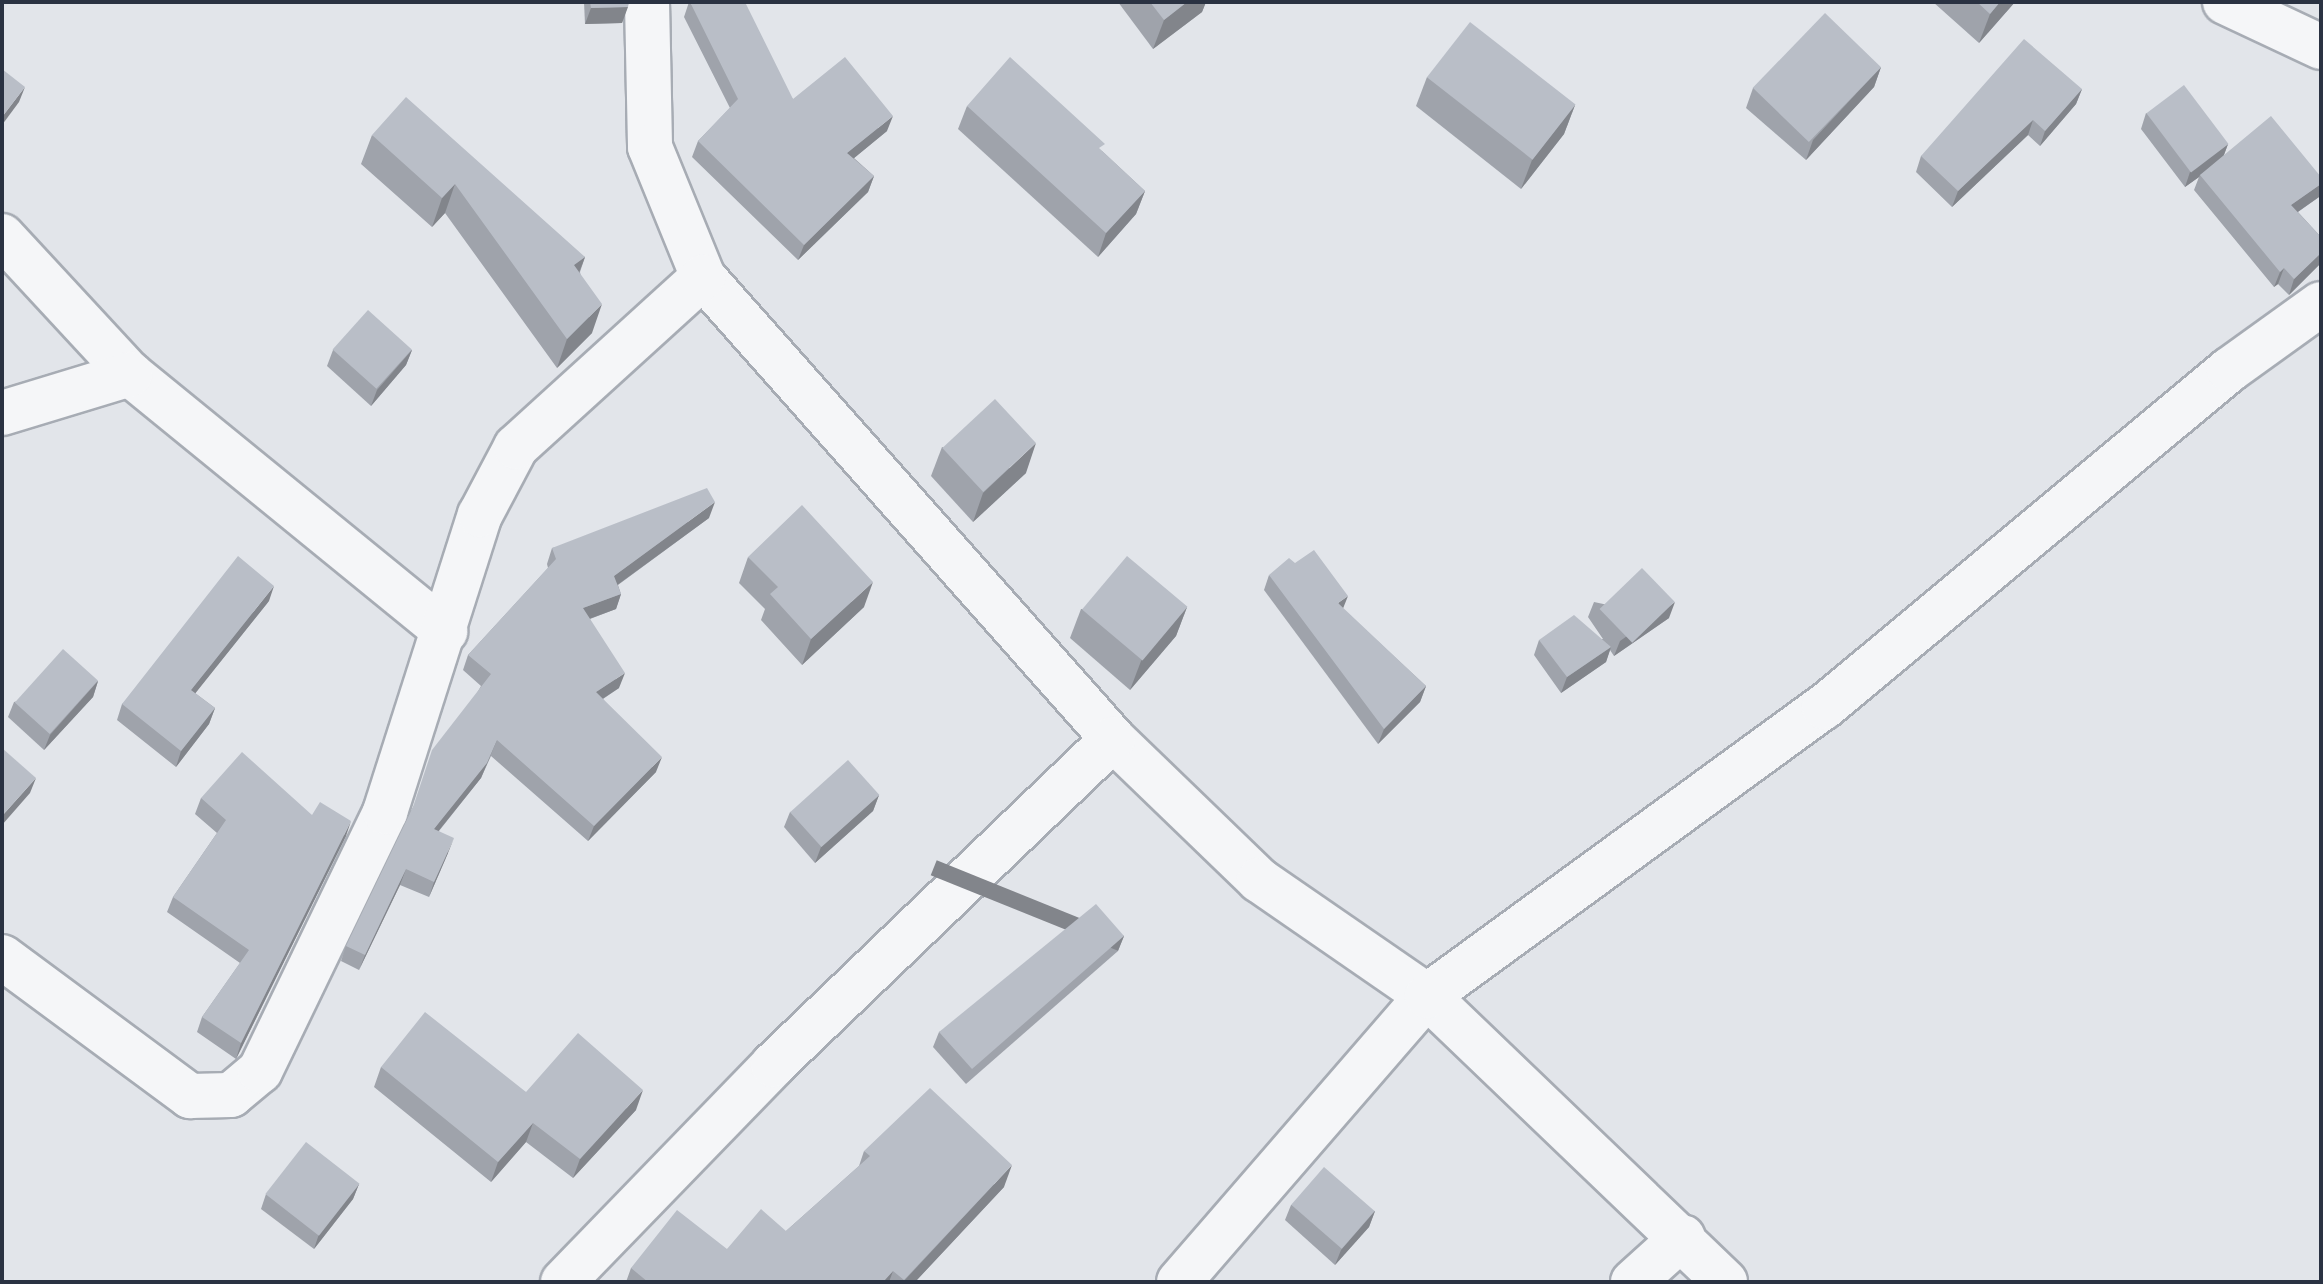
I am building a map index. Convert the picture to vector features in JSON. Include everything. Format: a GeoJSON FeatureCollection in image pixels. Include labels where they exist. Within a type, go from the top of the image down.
{"type":"FeatureCollection","features":[{"type":"Feature","properties":{"kind":"street"},"geometry":{"type":"LineString","coordinates":[[647,2],[650,147],[703,277],[1113,739],[1259,880],[1427,996],[1683,1237],[1725,1282]]}},
{"type":"Feature","properties":{"kind":"street"},"geometry":{"type":"LineString","coordinates":[[2225,2],[2321,47]]}},
{"type":"Feature","properties":{"kind":"street"},"geometry":{"type":"LineString","coordinates":[[2,236],[130,374],[445,631]]}},
{"type":"Feature","properties":{"kind":"street"},"geometry":{"type":"LineString","coordinates":[[2,957],[190,1096],[231,1095],[260,1071],[385,812],[480,515],[516,447],[703,277]]}},
{"type":"Feature","properties":{"kind":"street"},"geometry":{"type":"LineString","coordinates":[[1179,1282],[1427,996],[1824,707],[2229,370],[2321,304]]}},
{"type":"Feature","properties":{"kind":"street"},"geometry":{"type":"LineString","coordinates":[[2,413],[130,374]]}},
{"type":"Feature","properties":{"kind":"street"},"geometry":{"type":"LineString","coordinates":[[563,1282],[773,1065],[1113,739]]}},
{"type":"Feature","properties":{"kind":"street"},"geometry":{"type":"LineString","coordinates":[[1633,1282],[1683,1237]]}},
{"type":"Feature","properties":{"kind":"building"},"geometry":{"type":"Polygon","coordinates":[[[590,2],[629,2],[628,7],[591,8],[590,2]]]}},
{"type":"Feature","properties":{"kind":"building"},"geometry":{"type":"Polygon","coordinates":[[[690,2],[745,2],[793,99],[845,57],[893,116],[847,153],[874,176],[804,245],[698,141],[738,99],[690,2]]]}},
{"type":"Feature","properties":{"kind":"building"},"geometry":{"type":"Polygon","coordinates":[[[1150,2],[1187,2],[1164,20],[1150,2]]]}},
{"type":"Feature","properties":{"kind":"building"},"geometry":{"type":"Polygon","coordinates":[[[1977,2],[2000,2],[1990,14],[1977,2]]]}},
{"type":"Feature","properties":{"kind":"building"},"geometry":{"type":"Polygon","coordinates":[[[1825,13],[1881,67],[1809,142],[1753,88],[1825,13]]]}},
{"type":"Feature","properties":{"kind":"building"},"geometry":{"type":"Polygon","coordinates":[[[1470,22],[1576,104],[1532,160],[1427,77],[1470,22]]]}},
{"type":"Feature","properties":{"kind":"building"},"geometry":{"type":"Polygon","coordinates":[[[2024,39],[2082,89],[2045,131],[2033,120],[1958,191],[1921,156],[2024,39]]]}},
{"type":"Feature","properties":{"kind":"building"},"geometry":{"type":"Polygon","coordinates":[[[1010,57],[1105,144],[1099,148],[1145,191],[1106,233],[967,106],[1010,57]]]}},
{"type":"Feature","properties":{"kind":"building"},"geometry":{"type":"Polygon","coordinates":[[[2,69],[25,87],[2,117],[2,69]]]}},
{"type":"Feature","properties":{"kind":"building"},"geometry":{"type":"Polygon","coordinates":[[[2184,85],[2229,144],[2191,172],[2146,113],[2184,85]]]}},
{"type":"Feature","properties":{"kind":"building"},"geometry":{"type":"Polygon","coordinates":[[[406,97],[585,257],[574,265],[602,304],[567,339],[455,184],[442,198],[372,135],[406,97]]]}},
{"type":"Feature","properties":{"kind":"building"},"geometry":{"type":"Polygon","coordinates":[[[2271,116],[2321,177],[2321,184],[2291,205],[2321,237],[2321,253],[2294,279],[2284,268],[2280,272],[2200,175],[2271,116]]]}},
{"type":"Feature","properties":{"kind":"building"},"geometry":{"type":"Polygon","coordinates":[[[368,310],[412,349],[376,389],[333,349],[368,310]]]}},
{"type":"Feature","properties":{"kind":"building"},"geometry":{"type":"Polygon","coordinates":[[[995,399],[1036,443],[983,492],[942,448],[995,399]]]}},
{"type":"Feature","properties":{"kind":"building"},"geometry":{"type":"Polygon","coordinates":[[[707,488],[715,502],[614,576],[621,594],[583,608],[625,673],[596,692],[662,757],[594,826],[497,740],[487,763],[434,829],[454,838],[434,882],[406,869],[365,955],[346,946],[413,807],[432,750],[491,674],[468,655],[556,559],[552,548],[707,488]]]}},
{"type":"Feature","properties":{"kind":"building"},"geometry":{"type":"Polygon","coordinates":[[[802,505],[873,582],[811,639],[770,594],[778,587],[748,557],[802,505]]]}},
{"type":"Feature","properties":{"kind":"building"},"geometry":{"type":"Polygon","coordinates":[[[1314,550],[1348,596],[1338,603],[1426,686],[1384,729],[1269,575],[1289,558],[1295,563],[1314,550]]]}},
{"type":"Feature","properties":{"kind":"building"},"geometry":{"type":"Polygon","coordinates":[[[238,556],[274,586],[191,690],[215,708],[181,751],[122,704],[238,556]]]}},
{"type":"Feature","properties":{"kind":"building"},"geometry":{"type":"Polygon","coordinates":[[[1127,556],[1188,607],[1143,660],[1082,610],[1127,556]]]}},
{"type":"Feature","properties":{"kind":"building"},"geometry":{"type":"Polygon","coordinates":[[[1642,568],[1675,602],[1632,643],[1600,609],[1642,568]]]}},
{"type":"Feature","properties":{"kind":"building"},"geometry":{"type":"Polygon","coordinates":[[[1574,615],[1611,647],[1567,677],[1539,640],[1574,615]]]}},
{"type":"Feature","properties":{"kind":"building"},"geometry":{"type":"Polygon","coordinates":[[[63,649],[98,680],[50,734],[15,703],[63,649]]]}},
{"type":"Feature","properties":{"kind":"building"},"geometry":{"type":"Polygon","coordinates":[[[2,748],[36,778],[2,816],[2,748]]]}},
{"type":"Feature","properties":{"kind":"building"},"geometry":{"type":"Polygon","coordinates":[[[242,752],[312,815],[320,802],[351,821],[241,1043],[202,1017],[249,950],[173,897],[226,820],[201,798],[242,752]]]}},
{"type":"Feature","properties":{"kind":"building"},"geometry":{"type":"Polygon","coordinates":[[[848,760],[879,795],[821,847],[790,812],[848,760]]]}},
{"type":"Feature","properties":{"kind":"building"},"geometry":{"type":"Polygon","coordinates":[[[1096,904],[1124,936],[972,1069],[939,1032],[1096,904]]]}},
{"type":"Feature","properties":{"kind":"building"},"geometry":{"type":"Polygon","coordinates":[[[425,1012],[526,1092],[578,1033],[643,1090],[580,1159],[533,1123],[498,1162],[381,1067],[425,1012]]]}},
{"type":"Feature","properties":{"kind":"building"},"geometry":{"type":"Polygon","coordinates":[[[930,1088],[1012,1165],[904,1280],[893,1271],[883,1282],[648,1282],[631,1268],[677,1210],[727,1249],[761,1209],[786,1231],[870,1156],[864,1151],[930,1088]]]}},
{"type":"Feature","properties":{"kind":"building"},"geometry":{"type":"Polygon","coordinates":[[[306,1142],[360,1184],[319,1236],[265,1194],[306,1142]]]}},
{"type":"Feature","properties":{"kind":"building"},"geometry":{"type":"Polygon","coordinates":[[[1324,1167],[1375,1211],[1342,1249],[1291,1205],[1324,1167]]]}}]}
